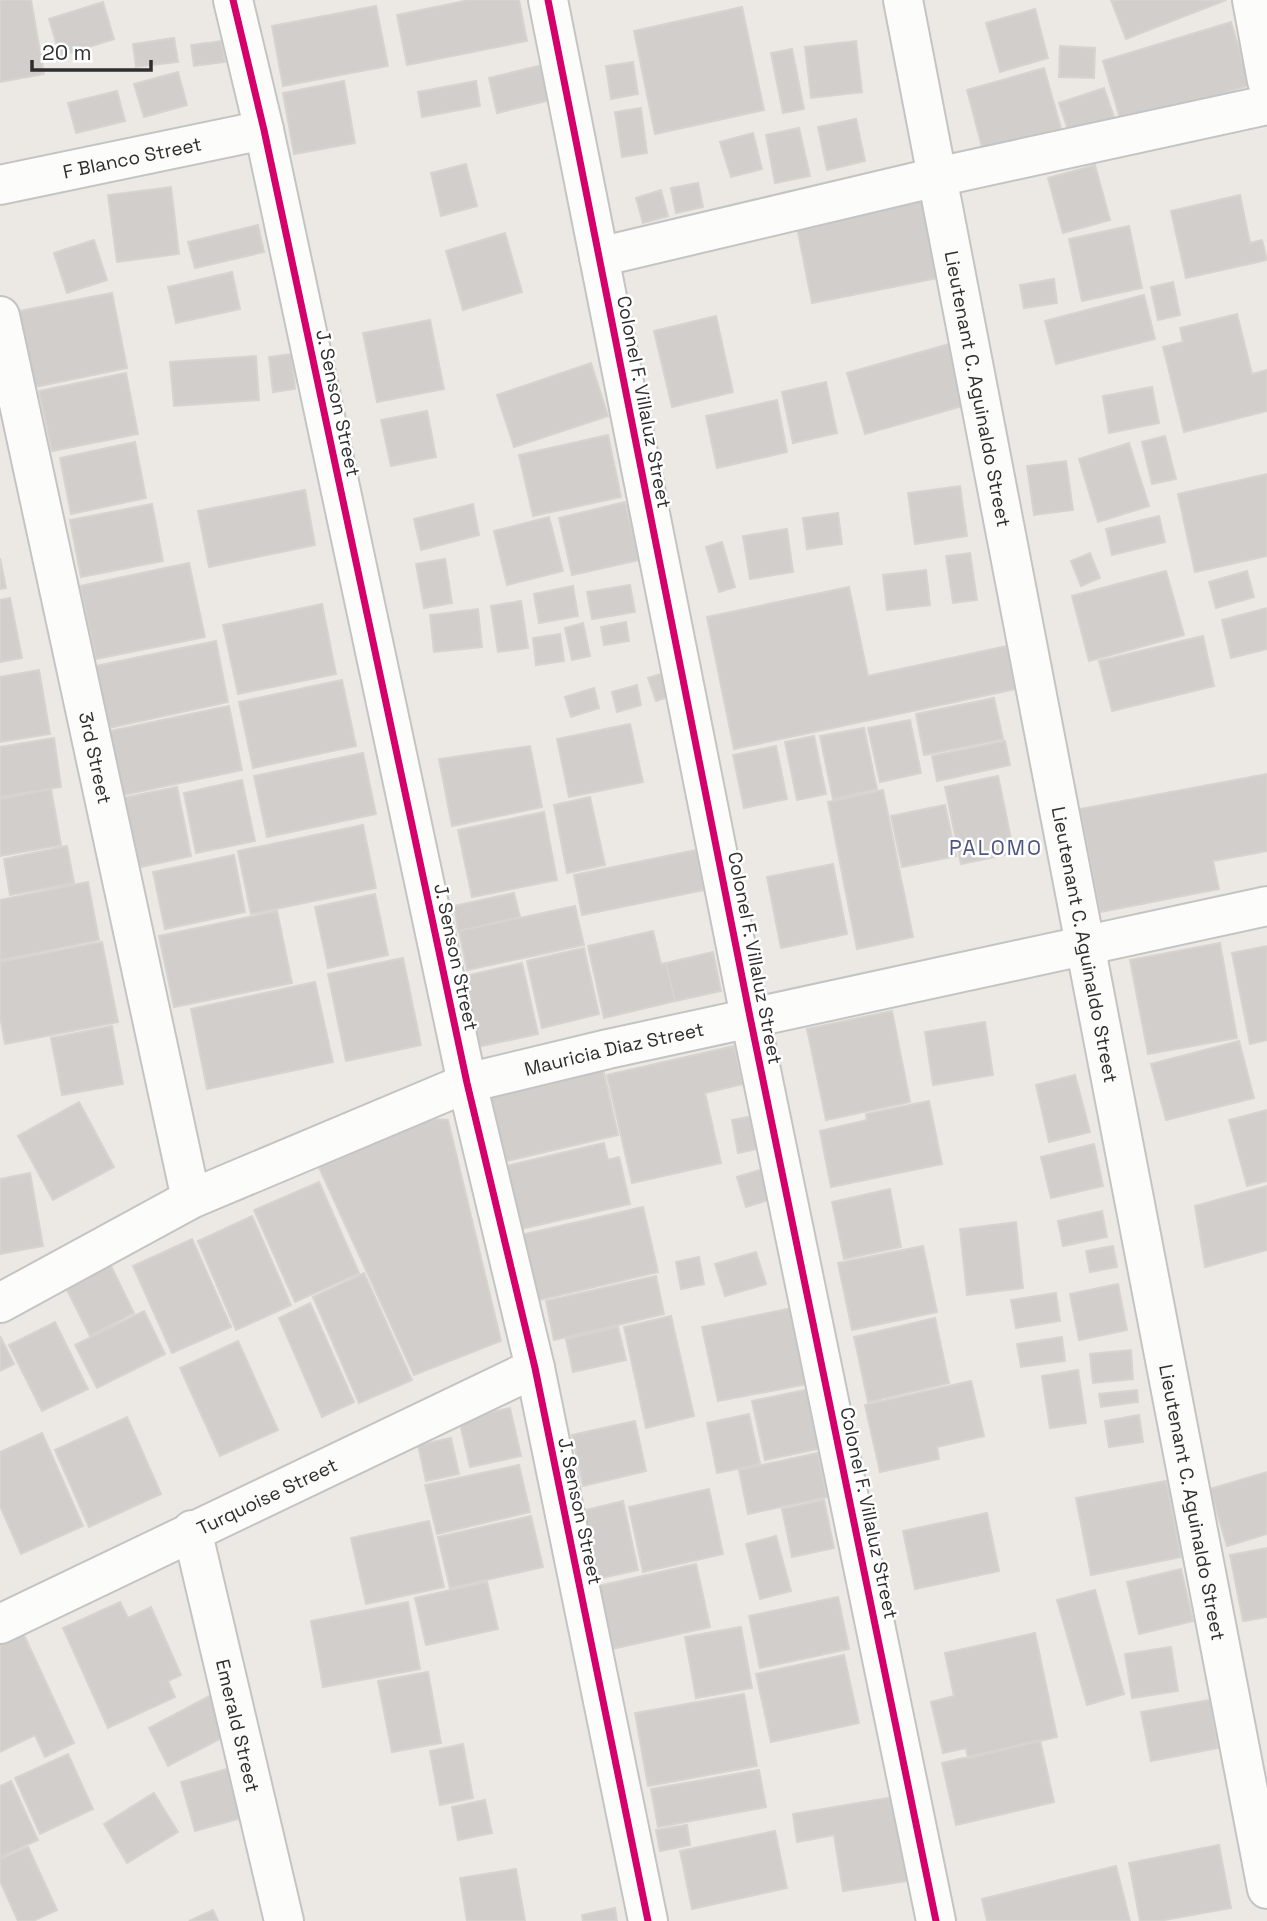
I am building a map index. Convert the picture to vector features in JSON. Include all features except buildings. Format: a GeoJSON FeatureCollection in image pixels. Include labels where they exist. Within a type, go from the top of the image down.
{"type":"FeatureCollection","features":[{"type":"Feature","properties":{"kind":"street","name":"J. Senson Street"},"geometry":{"type":"LineString","coordinates":[[233,0],[264,130],[467,1083],[535,1368],[648,1921]]}},
{"type":"Feature","properties":{"kind":"street","name":"Colonel F. Villaluz Street"},"geometry":{"type":"LineString","coordinates":[[548,0],[750,1017],[936,1921]]}},
{"type":"Feature","properties":{"kind":"street","name":"Lieutenant C. Aguinaldo Street"},"geometry":{"type":"LineString","coordinates":[[903,0],[1267,1889]]}},
{"type":"Feature","properties":{"kind":"street"},"geometry":{"type":"LineString","coordinates":[[1252,0],[1267,82]]}},
{"type":"Feature","properties":{"kind":"street"},"geometry":{"type":"LineString","coordinates":[[599,257],[937,177],[1267,105]]}},
{"type":"Feature","properties":{"kind":"street","name":"F Blanco Street"},"geometry":{"type":"LineString","coordinates":[[0,185],[264,130]]}},
{"type":"Feature","properties":{"kind":"street","name":"3rd Street"},"geometry":{"type":"LineString","coordinates":[[0,316],[191,1199]]}},
{"type":"Feature","properties":{"kind":"street","name":"Mauricia Diaz Street"},"geometry":{"type":"LineString","coordinates":[[0,1303],[191,1199],[467,1083],[750,1017],[1267,906]]}},
{"type":"Feature","properties":{"kind":"street","name":"Turquoise Street"},"geometry":{"type":"LineString","coordinates":[[0,1624],[535,1368]]}},
{"type":"Feature","properties":{"kind":"street","name":"Emerald Street"},"geometry":{"type":"LineString","coordinates":[[192,1530],[284,1921]]}},
{"type":"Feature","properties":{"kind":"cycle path"},"geometry":{"type":"LineString","coordinates":[[233,0],[264,130],[467,1083],[535,1368],[648,1921]]}},
{"type":"Feature","properties":{"kind":"cycle path"},"geometry":{"type":"LineString","coordinates":[[548,0],[750,1017],[936,1921]]}},
{"type":"Feature","properties":{"kind":"district","name":"PALOMO"},"geometry":{"type":"Point","coordinates":[996,847]}}]}
